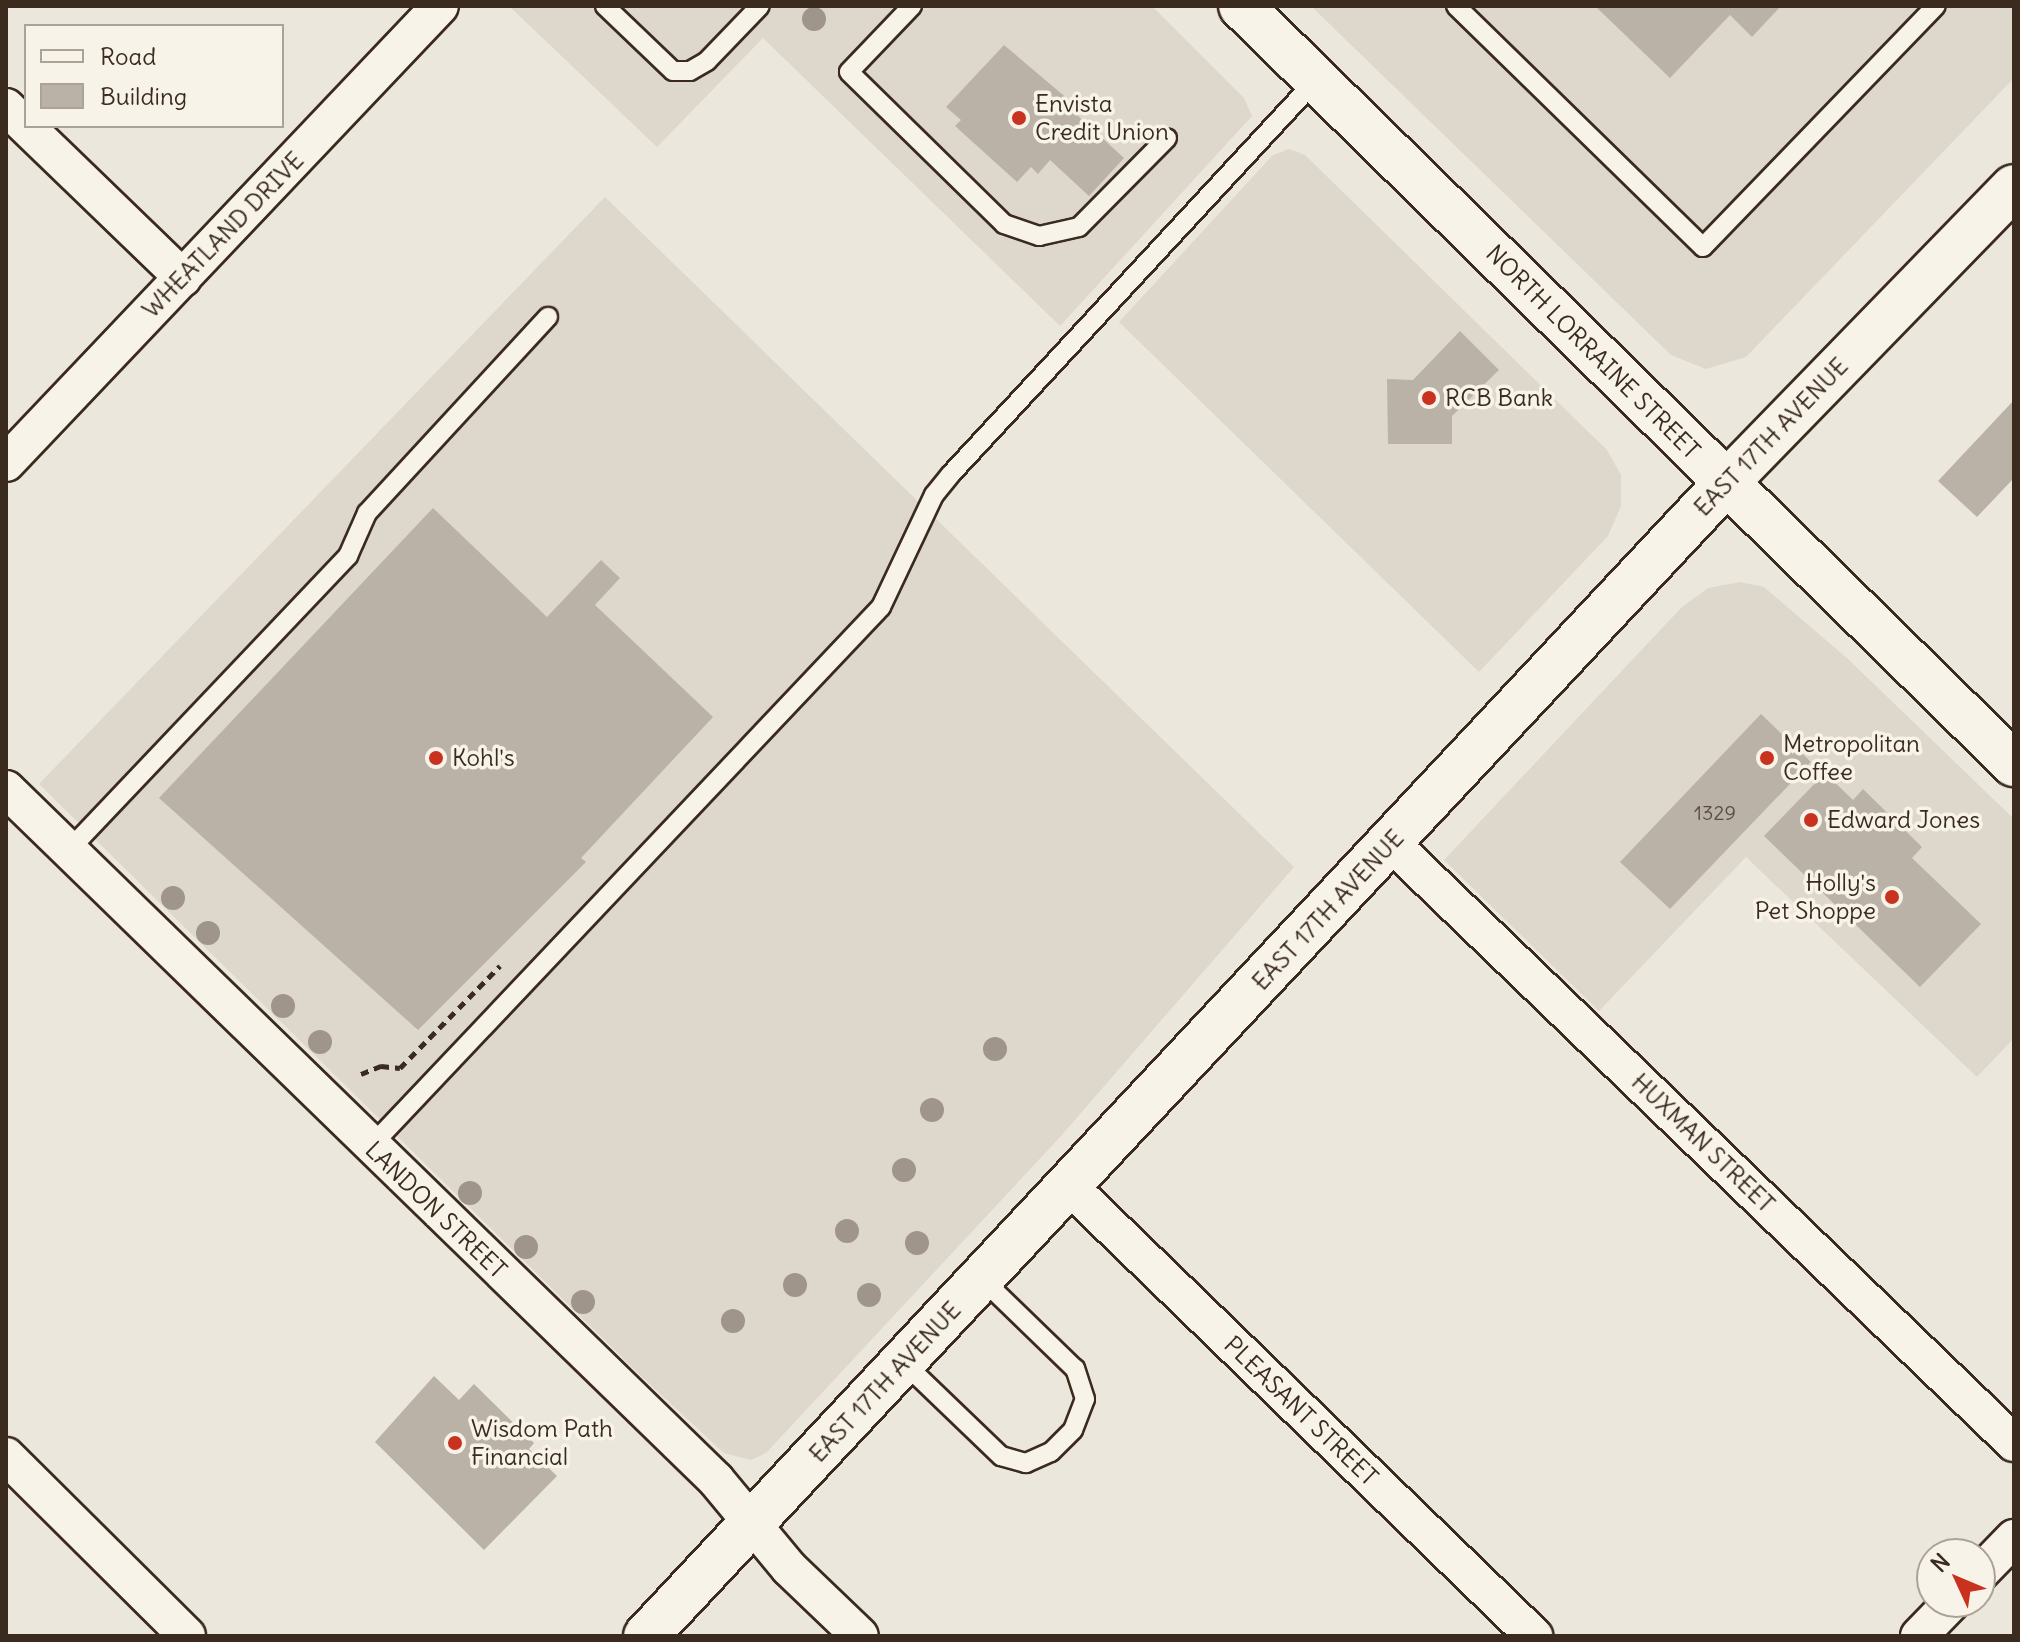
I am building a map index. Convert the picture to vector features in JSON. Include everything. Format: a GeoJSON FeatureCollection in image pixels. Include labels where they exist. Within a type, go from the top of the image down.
{"type":"FeatureCollection","features":[{"type":"Feature","properties":{"kind":"street","name":"WHEATLAND DRIVE"},"geometry":{"type":"LineString","coordinates":[[6,463],[440,6]]}},
{"type":"Feature","properties":{"kind":"street","name":"NORTH LORRAINE STREET"},"geometry":{"type":"LineString","coordinates":[[1241,6],[1725,484],[2014,764]]}},
{"type":"Feature","properties":{"kind":"street"},"geometry":{"type":"LineString","coordinates":[[6,107],[24,124]]}},
{"type":"Feature","properties":{"kind":"street"},"geometry":{"type":"LineString","coordinates":[[28,128],[183,278]]}},
{"type":"Feature","properties":{"kind":"street","name":"EAST 17TH AVENUE"},"geometry":{"type":"LineString","coordinates":[[646,1636],[1725,484],[2014,187]]}},
{"type":"Feature","properties":{"kind":"street","name":"LANDON STREET"},"geometry":{"type":"LineString","coordinates":[[6,789],[711,1475],[752,1523],[860,1636]]}},
{"type":"Feature","properties":{"kind":"street","name":"HUXMAN STREET"},"geometry":{"type":"LineString","coordinates":[[1391,843],[2014,1443]]}},
{"type":"Feature","properties":{"kind":"street","name":"PLEASANT STREET"},"geometry":{"type":"LineString","coordinates":[[1068,1185],[1534,1636]]}},
{"type":"Feature","properties":{"kind":"street"},"geometry":{"type":"LineString","coordinates":[[6,1456],[187,1636]]}},
{"type":"Feature","properties":{"kind":"street"},"geometry":{"type":"LineString","coordinates":[[1996,1557],[2014,1538]]}},
{"type":"Feature","properties":{"kind":"street"},"geometry":{"type":"LineString","coordinates":[[1919,1636],[1936,1618]]}},
{"type":"Feature","properties":{"kind":"lane"},"geometry":{"type":"LineString","coordinates":[[605,6],[673,71],[690,71],[707,61],[760,6]]}},
{"type":"Feature","properties":{"kind":"lane"},"geometry":{"type":"LineString","coordinates":[[912,6],[849,72],[1004,224],[1039,236],[1079,227],[1167,138]]}},
{"type":"Feature","properties":{"kind":"lane"},"geometry":{"type":"LineString","coordinates":[[1456,6],[1703,247],[1936,6]]}},
{"type":"Feature","properties":{"kind":"lane"},"geometry":{"type":"LineString","coordinates":[[371,1146],[881,607],[934,495],[951,474],[1317,79]]}},
{"type":"Feature","properties":{"kind":"lane"},"geometry":{"type":"LineString","coordinates":[[68,851],[348,556],[367,513],[548,317]]}},
{"type":"Feature","properties":{"kind":"lane"},"geometry":{"type":"LineString","coordinates":[[903,1362],[1001,1456],[1026,1463],[1051,1452],[1073,1430],[1085,1399],[1075,1369],[982,1279]]}},
{"type":"Feature","properties":{"kind":"path"},"geometry":{"type":"LineString","coordinates":[[361,1074],[381,1066],[400,1068],[508,958]]}},
{"type":"Feature","properties":{"kind":"shaded area"},"geometry":{"type":"Polygon","coordinates":[[[509,6],[1152,6],[1244,98],[1252,116],[1060,326],[763,38],[657,147],[509,6]]]}},
{"type":"Feature","properties":{"kind":"shaded area"},"geometry":{"type":"Polygon","coordinates":[[[1311,6],[2014,6],[2014,78],[1746,357],[1706,369],[1671,355],[1311,6]]]}},
{"type":"Feature","properties":{"kind":"shaded area"},"geometry":{"type":"Polygon","coordinates":[[[1289,149],[1305,155],[1607,450],[1621,475],[1621,506],[1608,536],[1479,672],[1119,322],[1273,155],[1289,149]]]}},
{"type":"Feature","properties":{"kind":"shaded area"},"geometry":{"type":"Polygon","coordinates":[[[605,197],[1294,867],[1061,1136],[766,1453],[751,1460],[724,1453],[642,1377],[39,784],[605,197]]]}},
{"type":"Feature","properties":{"kind":"shaded area"},"geometry":{"type":"Polygon","coordinates":[[[1740,582],[1764,587],[1848,659],[2014,819],[2014,1038],[1977,1077],[1746,857],[1599,1011],[1444,860],[1681,608],[1708,588],[1740,582]]]}},
{"type":"Feature","properties":{"kind":"building"},"geometry":{"type":"Polygon","coordinates":[[[1595,6],[1781,6],[1752,37],[1730,15],[1670,78],[1595,6]]]}},
{"type":"Feature","properties":{"kind":"building","name":"Envista Credit Union"},"geometry":{"type":"Polygon","coordinates":[[[1004,45],[1082,111],[1078,116],[1124,158],[1089,196],[1050,160],[1038,174],[1031,167],[1017,182],[955,126],[961,120],[946,107],[1004,45]]]}},
{"type":"Feature","properties":{"kind":"building","name":"RCB Bank"},"geometry":{"type":"Polygon","coordinates":[[[1460,331],[1499,370],[1452,416],[1452,444],[1388,444],[1387,379],[1413,380],[1460,331]]]}},
{"type":"Feature","properties":{"kind":"building"},"geometry":{"type":"Polygon","coordinates":[[[2014,400],[2014,478],[1977,517],[1938,481],[2014,400]]]}},
{"type":"Feature","properties":{"kind":"building","name":"Kohl's"},"geometry":{"type":"Polygon","coordinates":[[[433,508],[547,617],[601,560],[620,578],[595,605],[713,717],[581,858],[586,862],[418,1030],[159,798],[433,508]]]}},
{"type":"Feature","properties":{"kind":"building"},"geometry":{"type":"Polygon","coordinates":[[[1761,714],[1811,762],[1670,909],[1620,862],[1761,714]]]}},
{"type":"Feature","properties":{"kind":"building"},"geometry":{"type":"Polygon","coordinates":[[[1825,773],[1853,800],[1863,789],[1922,847],[1912,858],[1981,924],[1920,987],[1764,836],[1825,773]]]}},
{"type":"Feature","properties":{"kind":"building"},"geometry":{"type":"Polygon","coordinates":[[[434,1376],[459,1400],[474,1384],[534,1443],[529,1449],[557,1476],[484,1550],[375,1442],[434,1376]]]}},
{"type":"Feature","properties":{"kind":"place","name":"Envista Credit Union"},"geometry":{"type":"Point","coordinates":[1019,118]}},
{"type":"Feature","properties":{"kind":"place","name":"RCB Bank"},"geometry":{"type":"Point","coordinates":[1429,398]}},
{"type":"Feature","properties":{"kind":"place","name":"Kohl's"},"geometry":{"type":"Point","coordinates":[436,758]}},
{"type":"Feature","properties":{"kind":"place","name":"Metropolitan Coffee"},"geometry":{"type":"Point","coordinates":[1767,758]}},
{"type":"Feature","properties":{"kind":"place","name":"Edward Jones"},"geometry":{"type":"Point","coordinates":[1811,820]}},
{"type":"Feature","properties":{"kind":"place","name":"Holly's Pet Shoppe"},"geometry":{"type":"Point","coordinates":[1892,897]}},
{"type":"Feature","properties":{"kind":"place","name":"Wisdom Path Financial"},"geometry":{"type":"Point","coordinates":[455,1443]}}]}
